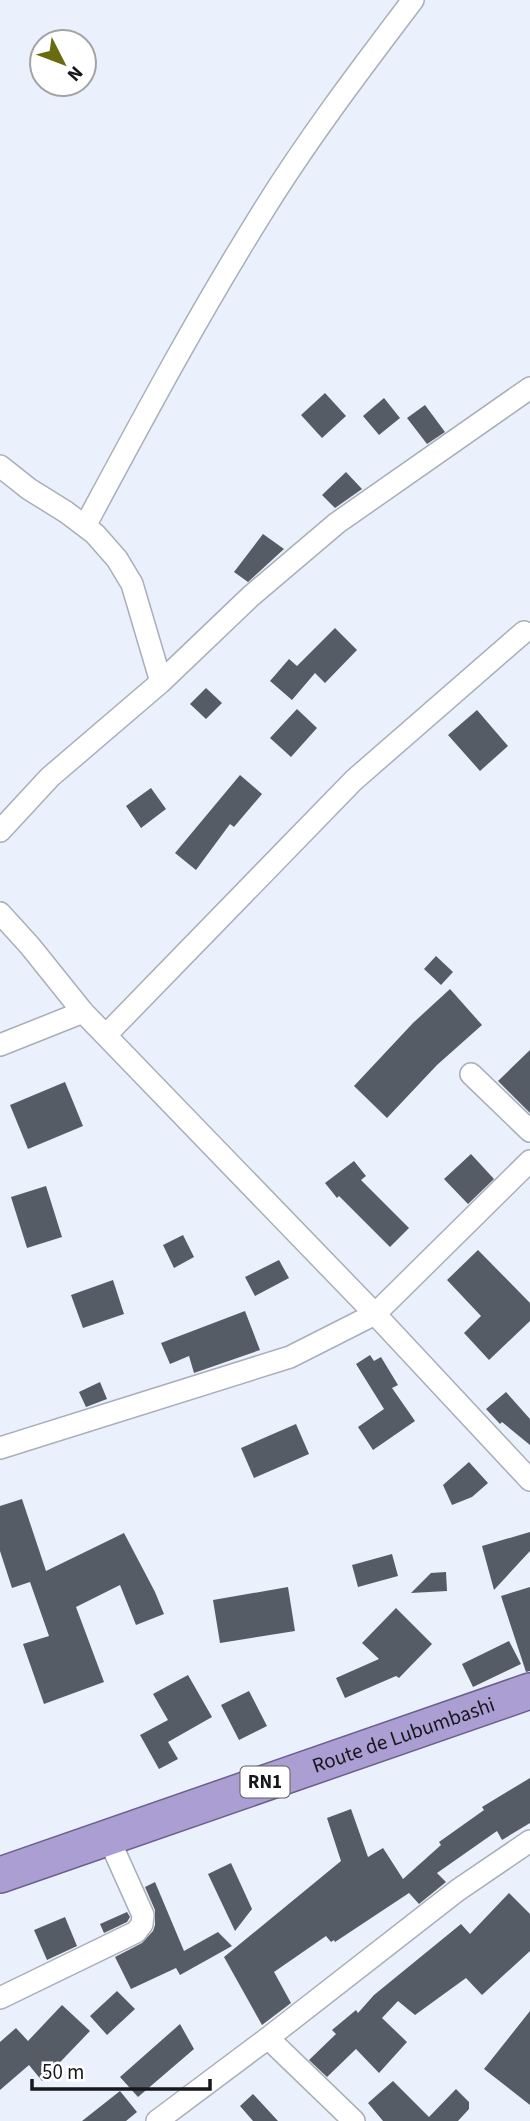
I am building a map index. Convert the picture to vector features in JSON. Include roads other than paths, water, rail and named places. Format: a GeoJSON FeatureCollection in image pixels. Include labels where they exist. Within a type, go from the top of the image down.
{"type":"FeatureCollection","features":[{"type":"Feature","properties":{"kind":"highway","name":"Route de Lubumbashi"},"geometry":{"type":"LineString","coordinates":[[0,1875],[530,1691]]}},
{"type":"Feature","properties":{"kind":"street"},"geometry":{"type":"LineString","coordinates":[[85,526],[164,377],[260,215],[354,77],[413,0]]}},
{"type":"Feature","properties":{"kind":"street"},"geometry":{"type":"LineString","coordinates":[[0,831],[50,777],[161,682],[251,596],[337,523],[530,388]]}},
{"type":"Feature","properties":{"kind":"street"},"geometry":{"type":"LineString","coordinates":[[0,466],[85,526],[117,559],[132,584],[161,682]]}},
{"type":"Feature","properties":{"kind":"street"},"geometry":{"type":"LineString","coordinates":[[106,1035],[355,780],[524,632]]}},
{"type":"Feature","properties":{"kind":"street"},"geometry":{"type":"LineString","coordinates":[[0,913],[83,1012],[375,1314],[530,1480]]}},
{"type":"Feature","properties":{"kind":"street"},"geometry":{"type":"LineString","coordinates":[[0,1045],[83,1012]]}},
{"type":"Feature","properties":{"kind":"street"},"geometry":{"type":"LineString","coordinates":[[471,1074],[530,1131]]}},
{"type":"Feature","properties":{"kind":"street"},"geometry":{"type":"LineString","coordinates":[[0,1448],[290,1357],[375,1314],[530,1161]]}},
{"type":"Feature","properties":{"kind":"street"},"geometry":{"type":"LineString","coordinates":[[0,1998],[136,1932],[142,1924],[143,1915],[108,1837]]}},
{"type":"Feature","properties":{"kind":"street"},"geometry":{"type":"LineString","coordinates":[[157,2121],[458,1890],[530,1841]]}},
{"type":"Feature","properties":{"kind":"street"},"geometry":{"type":"LineString","coordinates":[[268,2038],[354,2121]]}}]}
